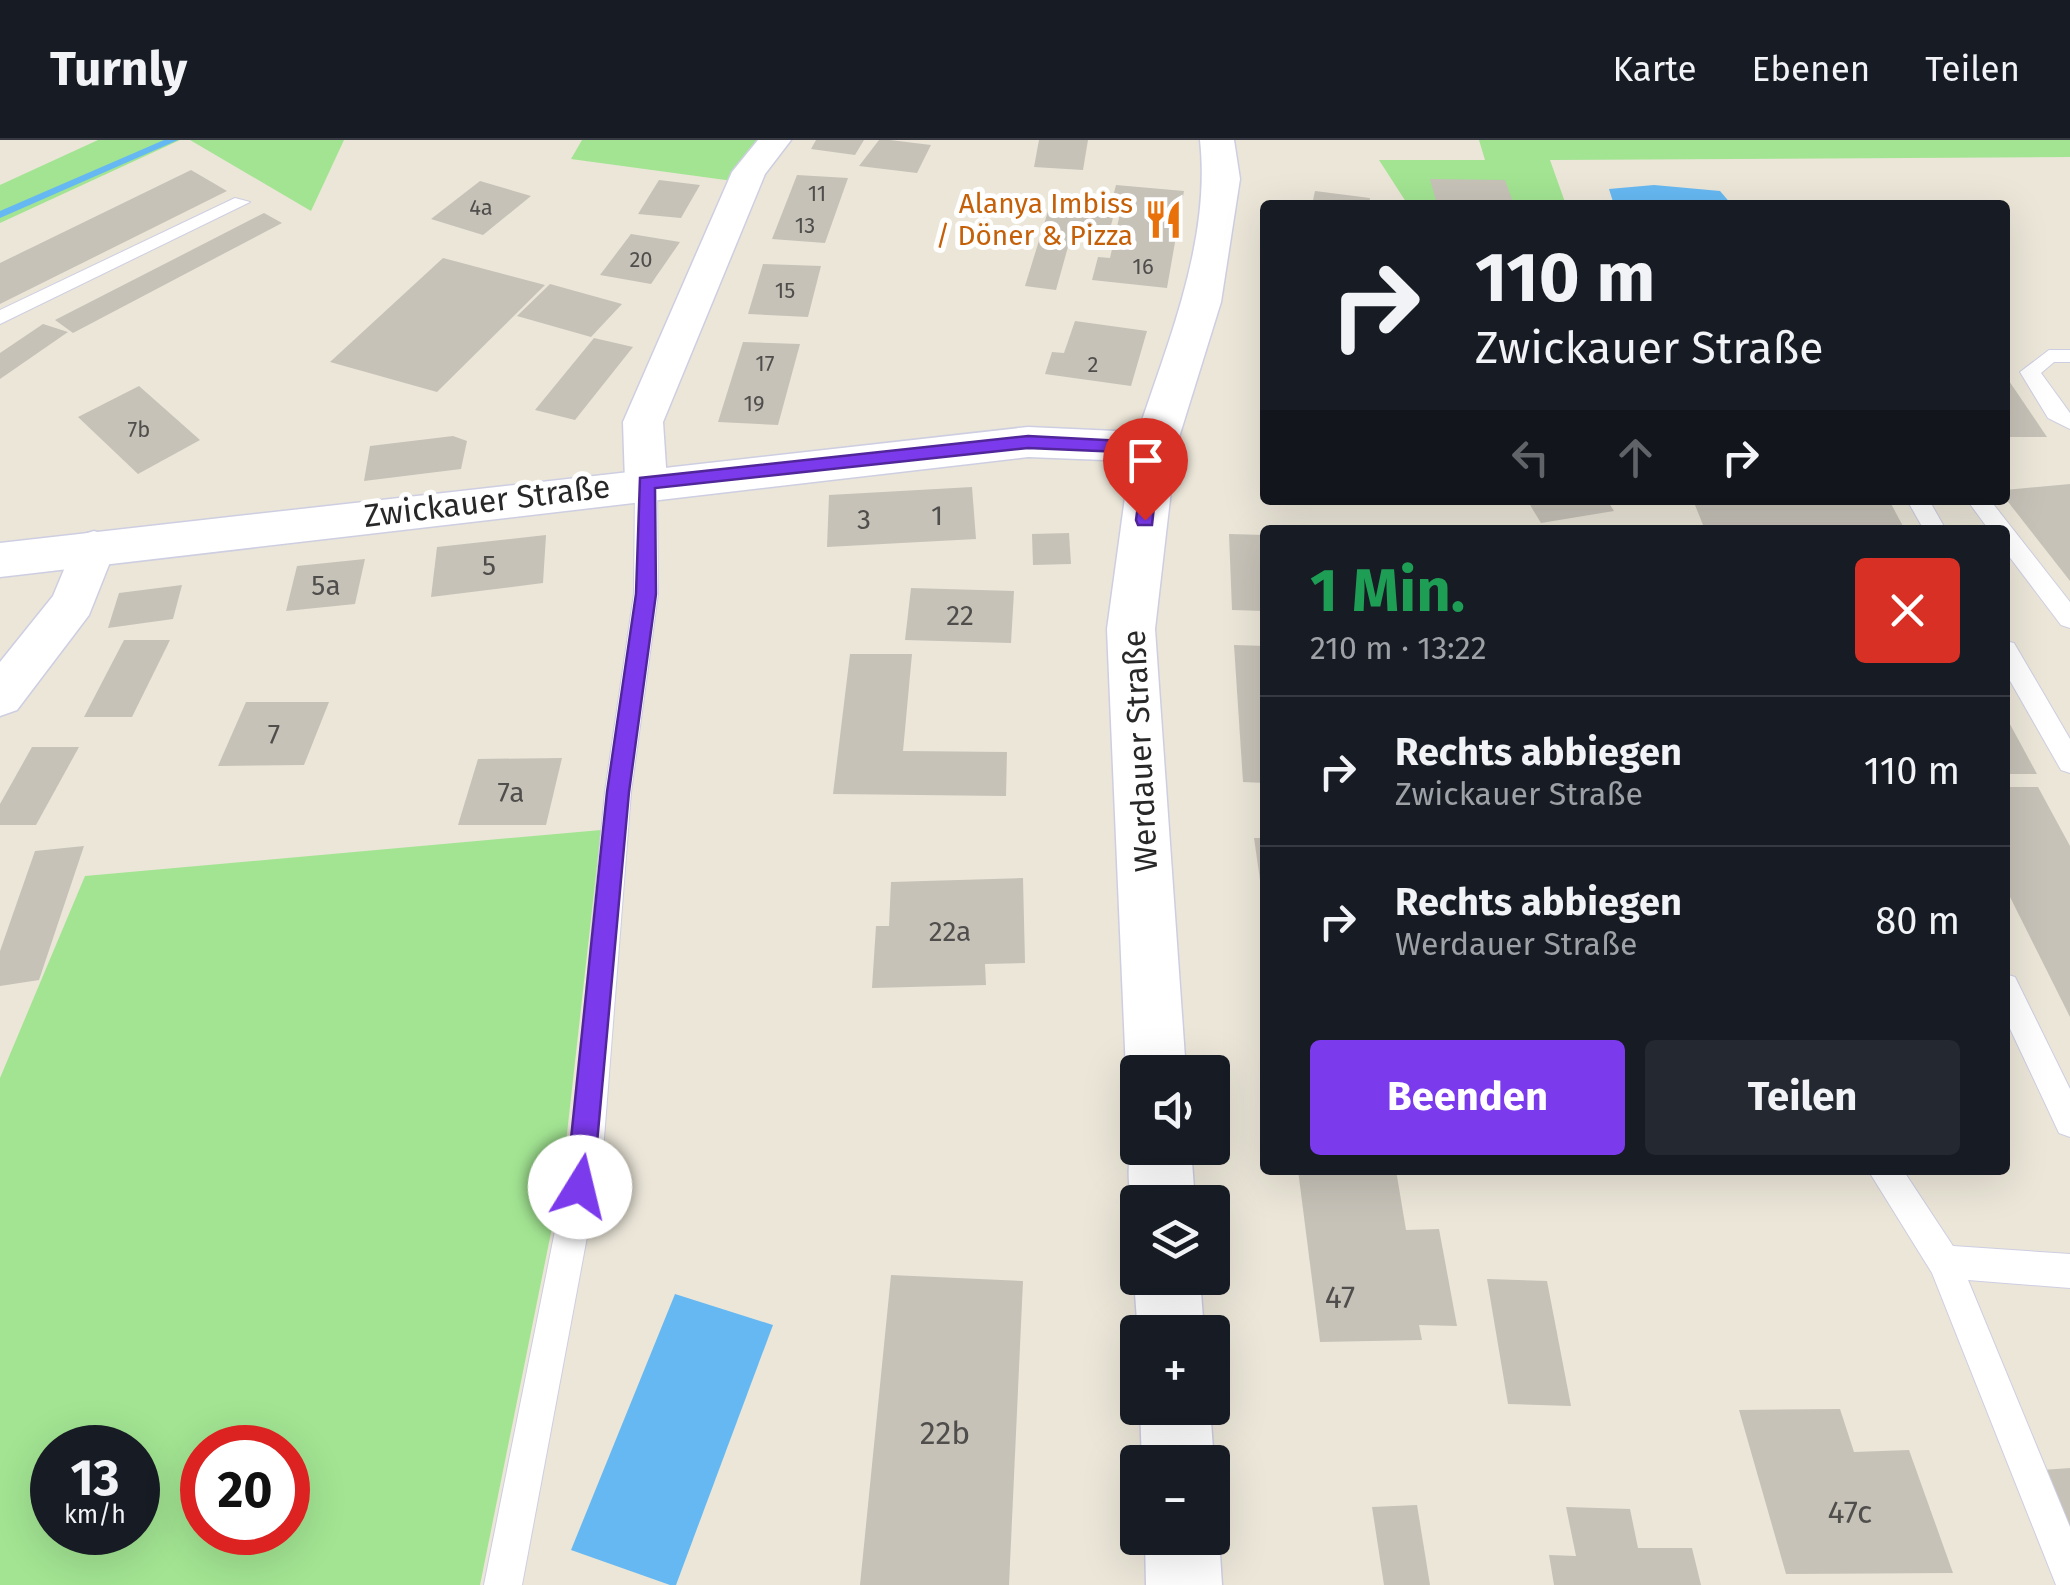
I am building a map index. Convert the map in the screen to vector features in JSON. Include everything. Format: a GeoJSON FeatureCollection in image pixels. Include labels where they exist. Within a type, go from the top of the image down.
{"type":"FeatureCollection","features":[{"type":"Feature","properties":{"kind":"main road","name":"Werdauer Straße"},"geometry":{"type":"LineString","coordinates":[[1155,1055],[1131,629],[1154,447],[1201,302],[1222,179],[1217,140]]}},
{"type":"Feature","properties":{"kind":"main road","name":"Zwickauer Straße"},"geometry":{"type":"LineString","coordinates":[[0,560],[646,482],[1028,442],[1154,447]]}},
{"type":"Feature","properties":{"kind":"main road"},"geometry":{"type":"LineString","coordinates":[[1183,1555],[1184,1585]]}},
{"type":"Feature","properties":{"kind":"street"},"geometry":{"type":"LineString","coordinates":[[646,482],[643,422],[749,172],[775,140]]}},
{"type":"Feature","properties":{"kind":"street"},"geometry":{"type":"LineString","coordinates":[[0,697],[73,602],[94,547]]}},
{"type":"Feature","properties":{"kind":"lane"},"geometry":{"type":"LineString","coordinates":[[0,318],[240,202]]}},
{"type":"Feature","properties":{"kind":"lane"},"geometry":{"type":"LineString","coordinates":[[2070,356],[2049,356],[2030,372],[2055,413],[2070,422]]}},
{"type":"Feature","properties":{"kind":"lane"},"geometry":{"type":"LineString","coordinates":[[503,1585],[586,1151],[618,792],[646,594],[646,482]]}},
{"type":"Feature","properties":{"kind":"lane"},"geometry":{"type":"LineString","coordinates":[[1982,505],[1998,525]]}},
{"type":"Feature","properties":{"kind":"lane"},"geometry":{"type":"LineString","coordinates":[[2010,541],[2070,619]]}},
{"type":"Feature","properties":{"kind":"lane"},"geometry":{"type":"LineString","coordinates":[[2010,659],[2070,762]]}},
{"type":"Feature","properties":{"kind":"lane"},"geometry":{"type":"LineString","coordinates":[[2010,996],[2070,1122]]}},
{"type":"Feature","properties":{"kind":"lane"},"geometry":{"type":"LineString","coordinates":[[1887,1175],[1944,1262],[2070,1573]]}},
{"type":"Feature","properties":{"kind":"lane"},"geometry":{"type":"LineString","coordinates":[[1944,1262],[2070,1270]]}},
{"type":"Feature","properties":{"kind":"green space"},"geometry":{"type":"Polygon","coordinates":[[[98,140],[180,140],[0,223],[0,185],[98,140]]]}},
{"type":"Feature","properties":{"kind":"green space"},"geometry":{"type":"Polygon","coordinates":[[[190,140],[344,140],[311,211],[190,140]]]}},
{"type":"Feature","properties":{"kind":"green space"},"geometry":{"type":"Polygon","coordinates":[[[582,140],[762,140],[733,181],[571,159],[582,140]]]}},
{"type":"Feature","properties":{"kind":"green space"},"geometry":{"type":"Polygon","coordinates":[[[1479,140],[2070,140],[2070,157],[1550,160],[1564,200],[1405,200],[1379,160],[1485,160],[1479,140]]]}},
{"type":"Feature","properties":{"kind":"green space"},"geometry":{"type":"Polygon","coordinates":[[[601,830],[562,1178],[480,1585],[0,1585],[0,1078],[85,876],[601,830]]]}},
{"type":"Feature","properties":{"kind":"water"},"geometry":{"type":"Polygon","coordinates":[[[1654,185],[1720,191],[1728,200],[1612,200],[1609,189],[1654,185]]]}},
{"type":"Feature","properties":{"kind":"water"},"geometry":{"type":"Polygon","coordinates":[[[675,1294],[773,1325],[676,1585],[670,1585],[571,1550],[675,1294]]]}},
{"type":"Feature","properties":{"kind":"building"},"geometry":{"type":"Polygon","coordinates":[[[816,140],[864,140],[855,155],[811,149],[816,140]]]}},
{"type":"Feature","properties":{"kind":"building"},"geometry":{"type":"Polygon","coordinates":[[[879,140],[931,145],[917,173],[859,166],[879,140]]]}},
{"type":"Feature","properties":{"kind":"building"},"geometry":{"type":"Polygon","coordinates":[[[1039,140],[1088,140],[1083,170],[1034,167],[1039,140]]]}},
{"type":"Feature","properties":{"kind":"building"},"geometry":{"type":"Polygon","coordinates":[[[191,170],[227,191],[0,304],[0,263],[191,170]]]}},
{"type":"Feature","properties":{"kind":"building"},"geometry":{"type":"Polygon","coordinates":[[[797,175],[848,178],[825,243],[772,239],[797,175]]]}},
{"type":"Feature","properties":{"kind":"building"},"geometry":{"type":"Polygon","coordinates":[[[1430,179],[1505,180],[1512,200],[1436,200],[1430,179]]]}},
{"type":"Feature","properties":{"kind":"building"},"geometry":{"type":"Polygon","coordinates":[[[659,180],[700,185],[681,218],[638,214],[659,180]]]}},
{"type":"Feature","properties":{"kind":"building"},"geometry":{"type":"Polygon","coordinates":[[[480,181],[531,196],[483,235],[431,219],[480,181]]]}},
{"type":"Feature","properties":{"kind":"building"},"geometry":{"type":"Polygon","coordinates":[[[1116,185],[1184,191],[1167,288],[1092,280],[1098,257],[1110,258],[1121,209],[1110,208],[1116,185]]]}},
{"type":"Feature","properties":{"kind":"building"},"geometry":{"type":"Polygon","coordinates":[[[1315,191],[1370,198],[1370,200],[1313,200],[1315,191]]]}},
{"type":"Feature","properties":{"kind":"building"},"geometry":{"type":"Polygon","coordinates":[[[1049,208],[1114,214],[1107,240],[1071,236],[1056,290],[1025,286],[1049,208]]]}},
{"type":"Feature","properties":{"kind":"building"},"geometry":{"type":"Polygon","coordinates":[[[264,213],[282,223],[73,333],[55,320],[264,213]]]}},
{"type":"Feature","properties":{"kind":"building"},"geometry":{"type":"Polygon","coordinates":[[[631,234],[680,242],[651,284],[600,275],[631,234]]]}},
{"type":"Feature","properties":{"kind":"building"},"geometry":{"type":"Polygon","coordinates":[[[443,258],[545,285],[437,392],[330,362],[443,258]]]}},
{"type":"Feature","properties":{"kind":"building"},"geometry":{"type":"Polygon","coordinates":[[[763,264],[821,266],[808,317],[748,314],[763,264]]]}},
{"type":"Feature","properties":{"kind":"building"},"geometry":{"type":"Polygon","coordinates":[[[550,284],[622,304],[591,337],[517,316],[550,284]]]}},
{"type":"Feature","properties":{"kind":"building"},"geometry":{"type":"Polygon","coordinates":[[[1075,321],[1147,331],[1131,386],[1045,374],[1052,352],[1064,353],[1075,321]]]}},
{"type":"Feature","properties":{"kind":"building"},"geometry":{"type":"Polygon","coordinates":[[[43,324],[68,332],[0,379],[0,353],[43,324]]]}},
{"type":"Feature","properties":{"kind":"building"},"geometry":{"type":"Polygon","coordinates":[[[594,338],[633,347],[575,420],[535,410],[594,338]]]}},
{"type":"Feature","properties":{"kind":"building"},"geometry":{"type":"Polygon","coordinates":[[[743,342],[800,344],[778,425],[718,422],[743,342]]]}},
{"type":"Feature","properties":{"kind":"building"},"geometry":{"type":"Polygon","coordinates":[[[2010,382],[2047,437],[2010,437],[2010,382]]]}},
{"type":"Feature","properties":{"kind":"building"},"geometry":{"type":"Polygon","coordinates":[[[139,386],[200,440],[138,474],[78,417],[139,386]]]}},
{"type":"Feature","properties":{"kind":"building"},"geometry":{"type":"Polygon","coordinates":[[[453,436],[467,441],[461,469],[364,481],[370,446],[453,436]]]}},
{"type":"Feature","properties":{"kind":"building"},"geometry":{"type":"Polygon","coordinates":[[[2070,484],[2070,581],[2010,504],[2010,490],[2070,484]]]}},
{"type":"Feature","properties":{"kind":"building"},"geometry":{"type":"Polygon","coordinates":[[[972,487],[976,539],[827,547],[829,495],[972,487]]]}},
{"type":"Feature","properties":{"kind":"building"},"geometry":{"type":"Polygon","coordinates":[[[1530,505],[1610,505],[1614,511],[1541,523],[1530,505]]]}},
{"type":"Feature","properties":{"kind":"building"},"geometry":{"type":"Polygon","coordinates":[[[1695,505],[1892,505],[1902,525],[1703,525],[1695,505]]]}},
{"type":"Feature","properties":{"kind":"building"},"geometry":{"type":"Polygon","coordinates":[[[1069,533],[1071,564],[1033,565],[1032,534],[1069,533]]]}},
{"type":"Feature","properties":{"kind":"building"},"geometry":{"type":"Polygon","coordinates":[[[1229,534],[1260,535],[1260,611],[1232,610],[1229,534]]]}},
{"type":"Feature","properties":{"kind":"building"},"geometry":{"type":"Polygon","coordinates":[[[546,535],[543,583],[431,597],[437,547],[546,535]]]}},
{"type":"Feature","properties":{"kind":"building"},"geometry":{"type":"Polygon","coordinates":[[[365,559],[355,604],[286,611],[297,566],[365,559]]]}},
{"type":"Feature","properties":{"kind":"building"},"geometry":{"type":"Polygon","coordinates":[[[182,585],[173,619],[108,628],[119,593],[182,585]]]}},
{"type":"Feature","properties":{"kind":"building"},"geometry":{"type":"Polygon","coordinates":[[[911,588],[1014,591],[1011,643],[905,640],[911,588]]]}},
{"type":"Feature","properties":{"kind":"building"},"geometry":{"type":"Polygon","coordinates":[[[124,640],[170,640],[132,717],[84,717],[124,640]]]}},
{"type":"Feature","properties":{"kind":"building"},"geometry":{"type":"Polygon","coordinates":[[[1234,645],[1260,646],[1260,783],[1243,782],[1234,645]]]}},
{"type":"Feature","properties":{"kind":"building"},"geometry":{"type":"Polygon","coordinates":[[[850,654],[912,654],[903,751],[1007,752],[1006,796],[833,794],[850,654]]]}},
{"type":"Feature","properties":{"kind":"building"},"geometry":{"type":"Polygon","coordinates":[[[246,702],[329,702],[304,765],[218,766],[246,702]]]}},
{"type":"Feature","properties":{"kind":"building"},"geometry":{"type":"Polygon","coordinates":[[[2010,724],[2037,774],[2010,774],[2010,724]]]}},
{"type":"Feature","properties":{"kind":"building"},"geometry":{"type":"Polygon","coordinates":[[[32,747],[79,747],[36,825],[0,825],[0,804],[32,747]]]}},
{"type":"Feature","properties":{"kind":"building"},"geometry":{"type":"Polygon","coordinates":[[[562,758],[546,825],[458,825],[478,759],[562,758]]]}},
{"type":"Feature","properties":{"kind":"building"},"geometry":{"type":"Polygon","coordinates":[[[2010,787],[2038,787],[2070,846],[2070,1017],[2010,897],[2010,787]]]}},
{"type":"Feature","properties":{"kind":"building"},"geometry":{"type":"Polygon","coordinates":[[[1254,838],[1260,838],[1260,880],[1254,838]]]}},
{"type":"Feature","properties":{"kind":"building"},"geometry":{"type":"Polygon","coordinates":[[[84,846],[39,980],[0,986],[0,951],[35,851],[84,846]]]}},
{"type":"Feature","properties":{"kind":"building"},"geometry":{"type":"Polygon","coordinates":[[[1023,878],[1025,963],[985,964],[986,985],[872,988],[876,926],[889,926],[891,882],[1023,878]]]}},
{"type":"Feature","properties":{"kind":"building"},"geometry":{"type":"Polygon","coordinates":[[[1299,1175],[1397,1175],[1406,1230],[1439,1229],[1457,1326],[1419,1325],[1422,1340],[1320,1342],[1299,1175]]]}},
{"type":"Feature","properties":{"kind":"building"},"geometry":{"type":"Polygon","coordinates":[[[891,1275],[1023,1281],[1009,1585],[860,1585],[891,1275]]]}},
{"type":"Feature","properties":{"kind":"building"},"geometry":{"type":"Polygon","coordinates":[[[1487,1279],[1547,1281],[1571,1406],[1508,1404],[1487,1279]]]}},
{"type":"Feature","properties":{"kind":"building"},"geometry":{"type":"Polygon","coordinates":[[[1840,1409],[1854,1452],[1909,1450],[1953,1573],[1786,1574],[1739,1410],[1840,1409]]]}},
{"type":"Feature","properties":{"kind":"building"},"geometry":{"type":"Polygon","coordinates":[[[2070,1468],[2070,1534],[2042,1470],[2070,1468]]]}},
{"type":"Feature","properties":{"kind":"building"},"geometry":{"type":"Polygon","coordinates":[[[1417,1505],[1430,1585],[1384,1585],[1372,1507],[1417,1505]]]}},
{"type":"Feature","properties":{"kind":"building"},"geometry":{"type":"Polygon","coordinates":[[[1566,1507],[1630,1509],[1638,1548],[1692,1548],[1701,1585],[1554,1585],[1549,1555],[1576,1556],[1566,1507]]]}},
{"type":"Feature","properties":{"kind":"waterway"},"geometry":{"type":"LineString","coordinates":[[0,215],[173,140]]}},
{"type":"Feature","properties":{"kind":"place","name":"Alanya Imbiss / Döner & Pizza"},"geometry":{"type":"Point","coordinates":[1163,219]}},
{"type":"Feature","properties":{"kind":"route"},"geometry":{"type":"LineString","coordinates":[[580,1187],[618,792],[646,594],[646,482],[1028,442],[1154,447],[1145,520]]}}]}
